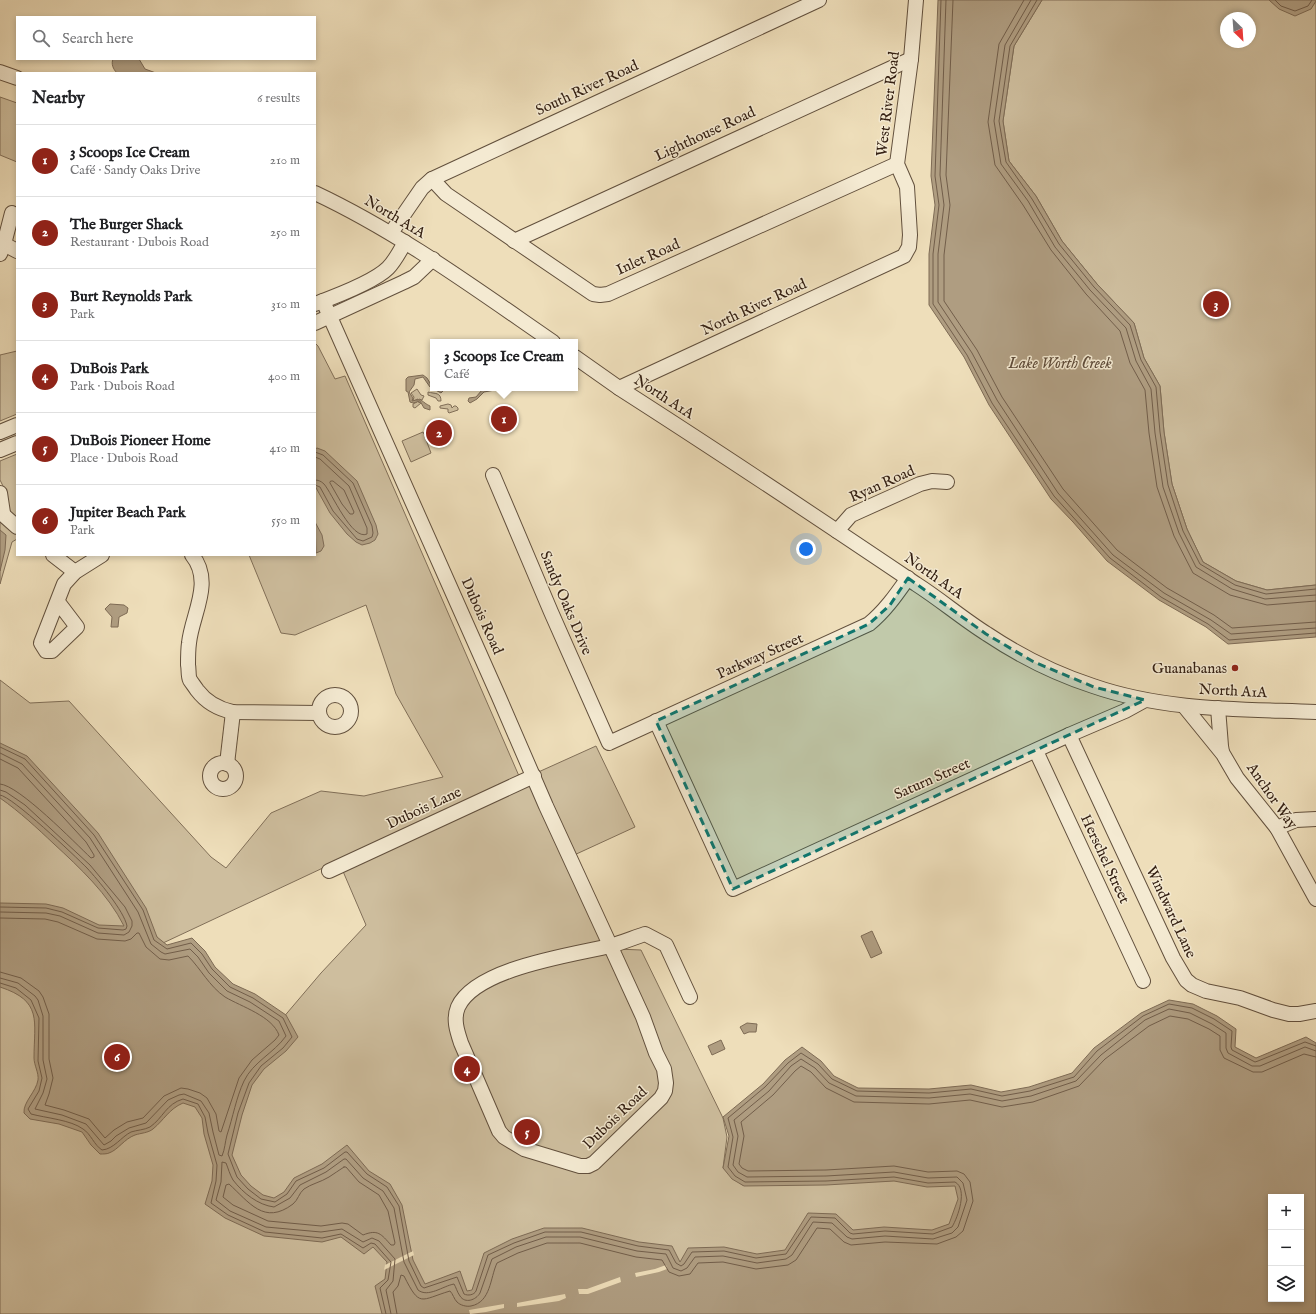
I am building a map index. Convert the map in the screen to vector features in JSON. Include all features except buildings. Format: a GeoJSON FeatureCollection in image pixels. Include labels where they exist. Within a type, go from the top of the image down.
{"type":"FeatureCollection","features":[{"type":"Feature","properties":{"kind":"street","name":"South River Road"},"geometry":{"type":"LineString","coordinates":[[391,233],[422,188],[432,179],[819,0]]}},
{"type":"Feature","properties":{"kind":"street","name":"West River Road"},"geometry":{"type":"LineString","coordinates":[[904,256],[909,247],[910,236],[907,187],[898,164],[916,0]]}},
{"type":"Feature","properties":{"kind":"street","name":"Lighthouse Road"},"geometry":{"type":"LineString","coordinates":[[514,240],[910,59]]}},
{"type":"Feature","properties":{"kind":"street"},"geometry":{"type":"LineString","coordinates":[[0,72],[16,78]]}},
{"type":"Feature","properties":{"kind":"street","name":"Inlet Road"},"geometry":{"type":"LineString","coordinates":[[432,179],[446,194],[593,294],[600,295],[608,294],[898,164]]}},
{"type":"Feature","properties":{"kind":"street","name":"North A1A"},"geometry":{"type":"LineString","coordinates":[[316,193],[368,219],[391,233],[432,259],[549,339]]}},
{"type":"Feature","properties":{"kind":"street"},"geometry":{"type":"LineString","coordinates":[[12,213],[1,246],[16,251]]}},
{"type":"Feature","properties":{"kind":"street"},"geometry":{"type":"LineString","coordinates":[[319,303],[374,278],[388,268],[405,242]]}},
{"type":"Feature","properties":{"kind":"street","name":"North River Road"},"geometry":{"type":"LineString","coordinates":[[620,388],[904,256]]}},
{"type":"Feature","properties":{"kind":"street"},"geometry":{"type":"LineString","coordinates":[[316,322],[414,277],[432,259]]}},
{"type":"Feature","properties":{"kind":"street","name":"Dubois Road"},"geometry":{"type":"LineString","coordinates":[[319,303],[330,316],[546,806],[643,1017],[656,1053],[664,1069],[666,1083],[665,1091],[661,1098],[594,1162],[588,1166],[580,1166],[524,1149],[510,1142],[499,1131],[461,1043],[456,1028],[456,1013],[463,1000],[474,989],[512,970],[544,960],[610,946]]}},
{"type":"Feature","properties":{"kind":"street","name":"North A1A"},"geometry":{"type":"LineString","coordinates":[[578,359],[934,595],[986,634],[1034,662],[1064,676],[1094,687],[1145,700],[1184,706],[1316,712]]}},
{"type":"Feature","properties":{"kind":"street"},"geometry":{"type":"LineString","coordinates":[[0,432],[16,425]]}},
{"type":"Feature","properties":{"kind":"street"},"geometry":{"type":"LineString","coordinates":[[0,450],[16,443]]}},
{"type":"Feature","properties":{"kind":"street","name":"Sandy Oaks Drive"},"geometry":{"type":"LineString","coordinates":[[493,475],[609,743]]}},
{"type":"Feature","properties":{"kind":"street","name":"Ryan Road"},"geometry":{"type":"LineString","coordinates":[[837,531],[851,515],[920,484],[932,481],[948,482]]}},
{"type":"Feature","properties":{"kind":"street"},"geometry":{"type":"LineString","coordinates":[[0,493],[1,512],[16,526]]}},
{"type":"Feature","properties":{"kind":"street"},"geometry":{"type":"LineString","coordinates":[[54,556],[75,572]]}},
{"type":"Feature","properties":{"kind":"street"},"geometry":{"type":"LineString","coordinates":[[58,602],[64,584],[75,572],[100,556]]}},
{"type":"Feature","properties":{"kind":"street"},"geometry":{"type":"LineString","coordinates":[[193,556],[198,565],[202,593],[189,642],[188,658],[190,679],[200,694],[210,704],[233,712],[319,713]]}},
{"type":"Feature","properties":{"kind":"street","name":"Parkway Street"},"geometry":{"type":"LineString","coordinates":[[609,743],[870,624],[890,605],[908,578]]}},
{"type":"Feature","properties":{"kind":"street","name":"Saturn Street"},"geometry":{"type":"LineString","coordinates":[[656,721],[733,889],[1125,711],[1145,700]]}},
{"type":"Feature","properties":{"kind":"street","name":"Anchor Way"},"geometry":{"type":"LineString","coordinates":[[1184,706],[1223,754],[1237,778],[1277,828],[1316,899]]}},
{"type":"Feature","properties":{"kind":"street","name":"Anchor Way"},"geometry":{"type":"LineString","coordinates":[[1218,708],[1223,754]]}},
{"type":"Feature","properties":{"kind":"street"},"geometry":{"type":"LineString","coordinates":[[227,764],[233,712]]}},
{"type":"Feature","properties":{"kind":"street","name":"Windward Lane"},"geometry":{"type":"LineString","coordinates":[[1070,735],[1174,958],[1186,980],[1192,985],[1206,991],[1240,998],[1281,1012],[1300,1014],[1316,1010]]}},
{"type":"Feature","properties":{"kind":"street","name":"Herschel Street"},"geometry":{"type":"LineString","coordinates":[[1036,751],[1143,981]]}},
{"type":"Feature","properties":{"kind":"street","name":"Dubois Lane"},"geometry":{"type":"LineString","coordinates":[[329,871],[534,776]]}},
{"type":"Feature","properties":{"kind":"street"},"geometry":{"type":"LineString","coordinates":[[1277,828],[1296,820],[1316,819]]}},
{"type":"Feature","properties":{"kind":"street"},"geometry":{"type":"LineString","coordinates":[[610,946],[645,934],[666,945],[690,997]]}},
{"type":"Feature","properties":{"kind":"highlighted area"},"geometry":{"type":"Polygon","coordinates":[[[908,578],[986,634],[1034,662],[1094,687],[1145,700],[733,889],[656,721],[869,624],[890,605],[908,578]]]}},
{"type":"Feature","properties":{"kind":"shaded area"},"geometry":{"type":"Polygon","coordinates":[[[1042,0],[1316,0],[1316,585],[1267,590],[1236,581],[1203,562],[1187,529],[1172,484],[1164,432],[1160,386],[1144,358],[1134,323],[1097,284],[1062,241],[1036,196],[1009,161],[1003,121],[1014,46],[1042,0]]]}},
{"type":"Feature","properties":{"kind":"shaded area"},"geometry":{"type":"Polygon","coordinates":[[[0,97],[16,103],[16,162],[0,155],[0,97]]]}},
{"type":"Feature","properties":{"kind":"shaded area"},"geometry":{"type":"Polygon","coordinates":[[[316,344],[335,379],[345,376],[519,776],[163,943],[0,745],[0,680],[30,703],[69,701],[211,857],[226,868],[271,813],[321,791],[364,796],[443,777],[396,694],[366,605],[295,635],[281,633],[249,556],[316,556],[316,344]]]}},
{"type":"Feature","properties":{"kind":"shaded area"},"geometry":{"type":"Polygon","coordinates":[[[16,351],[16,414],[0,421],[0,355],[16,351]]]}},
{"type":"Feature","properties":{"kind":"shaded area"},"geometry":{"type":"Polygon","coordinates":[[[417,389],[421,395],[424,396],[422,400],[419,399],[418,402],[421,403],[415,408],[413,407],[413,404],[417,402],[418,399],[413,401],[414,397],[411,393],[417,389]]]}},
{"type":"Feature","properties":{"kind":"shaded area"},"geometry":{"type":"Polygon","coordinates":[[[428,392],[439,395],[441,401],[438,401],[436,398],[428,395],[428,392]]]}},
{"type":"Feature","properties":{"kind":"shaded area"},"geometry":{"type":"Polygon","coordinates":[[[448,404],[451,405],[452,408],[456,406],[458,410],[449,413],[448,409],[440,408],[440,406],[448,404]]]}},
{"type":"Feature","properties":{"kind":"shaded area"},"geometry":{"type":"Polygon","coordinates":[[[423,432],[426,435],[425,437],[431,453],[411,462],[402,441],[423,432]]]}},
{"type":"Feature","properties":{"kind":"shaded area"},"geometry":{"type":"Polygon","coordinates":[[[16,454],[16,519],[7,508],[6,492],[0,480],[0,461],[16,454]]]}},
{"type":"Feature","properties":{"kind":"shaded area"},"geometry":{"type":"Polygon","coordinates":[[[0,520],[16,533],[16,540],[12,542],[0,584],[0,520]]]}},
{"type":"Feature","properties":{"kind":"shaded area"},"geometry":{"type":"Polygon","coordinates":[[[0,746],[161,949],[282,1019],[321,973],[366,925],[339,862],[596,746],[635,827],[572,856],[617,949],[641,950],[723,1118],[727,1137],[723,1168],[742,1185],[913,1180],[955,1185],[960,1199],[950,1224],[933,1231],[850,1247],[681,1264],[469,1314],[0,1314],[0,746]]]}},
{"type":"Feature","properties":{"kind":"water","name":"Lake Worth Creek"},"geometry":{"type":"Polygon","coordinates":[[[938,0],[1042,0],[1014,46],[1003,121],[1009,161],[1036,196],[1062,241],[1097,284],[1134,323],[1144,358],[1160,386],[1164,432],[1172,484],[1187,529],[1203,562],[1236,581],[1267,590],[1316,585],[1316,637],[1228,644],[1206,627],[1159,600],[1107,561],[1051,499],[989,405],[964,357],[929,305],[929,254],[935,205],[931,176],[938,0]]]}},
{"type":"Feature","properties":{"kind":"water"},"geometry":{"type":"Polygon","coordinates":[[[1269,0],[1316,1],[1311,9],[1295,16],[1279,9],[1269,0]]]}},
{"type":"Feature","properties":{"kind":"water"},"geometry":{"type":"Polygon","coordinates":[[[113,60],[140,60],[145,69],[153,72],[116,72],[112,63],[113,60]]]}},
{"type":"Feature","properties":{"kind":"water"},"geometry":{"type":"Polygon","coordinates":[[[423,375],[427,378],[430,383],[430,387],[423,377],[415,379],[414,385],[409,392],[413,398],[412,401],[419,400],[422,401],[430,406],[430,410],[424,408],[420,401],[413,403],[410,402],[408,392],[406,391],[406,379],[408,377],[423,375]]]}},
{"type":"Feature","properties":{"kind":"water"},"geometry":{"type":"Polygon","coordinates":[[[481,391],[490,391],[484,392],[470,403],[468,401],[469,398],[476,397],[481,391]]]}},
{"type":"Feature","properties":{"kind":"water"},"geometry":{"type":"Polygon","coordinates":[[[316,448],[325,451],[357,481],[376,525],[378,534],[375,540],[362,545],[356,542],[347,534],[330,513],[316,488],[316,448]]]}},
{"type":"Feature","properties":{"kind":"water"},"geometry":{"type":"Polygon","coordinates":[[[316,524],[322,535],[324,546],[321,551],[316,553],[316,524]]]}},
{"type":"Feature","properties":{"kind":"water"},"geometry":{"type":"Polygon","coordinates":[[[0,530],[6,535],[5,550],[0,571],[0,530]]]}},
{"type":"Feature","properties":{"kind":"water"},"geometry":{"type":"Polygon","coordinates":[[[110,604],[124,605],[128,608],[127,613],[119,617],[118,627],[111,627],[112,617],[105,609],[110,604]]]}},
{"type":"Feature","properties":{"kind":"water"},"geometry":{"type":"Polygon","coordinates":[[[0,743],[27,756],[98,833],[146,908],[157,937],[167,945],[192,938],[205,951],[215,967],[233,984],[255,994],[286,1015],[298,1037],[286,1051],[264,1069],[252,1085],[242,1115],[232,1155],[241,1175],[251,1186],[263,1195],[274,1198],[284,1192],[294,1178],[322,1164],[347,1145],[369,1171],[390,1184],[402,1205],[413,1260],[425,1284],[460,1271],[467,1291],[472,1290],[484,1253],[512,1239],[544,1228],[582,1228],[639,1242],[672,1246],[680,1262],[688,1248],[724,1247],[757,1254],[785,1250],[808,1213],[836,1214],[853,1230],[884,1227],[932,1230],[949,1224],[958,1199],[955,1186],[927,1187],[894,1181],[826,1185],[744,1186],[732,1179],[723,1168],[729,1136],[723,1117],[763,1084],[785,1060],[802,1047],[821,1061],[834,1076],[858,1088],[929,1089],[971,1085],[1001,1092],[1029,1087],[1072,1073],[1094,1048],[1141,1013],[1169,1000],[1193,1004],[1217,1016],[1236,1029],[1235,1047],[1256,1058],[1306,1037],[1316,1043],[1316,1314],[382,1314],[375,1286],[385,1279],[387,1262],[373,1247],[364,1254],[341,1237],[322,1242],[264,1236],[225,1218],[205,1204],[212,1181],[213,1165],[204,1134],[202,1118],[195,1107],[183,1103],[178,1105],[151,1130],[131,1137],[112,1152],[104,1154],[100,1154],[91,1145],[82,1132],[59,1124],[30,1119],[24,1113],[25,1105],[35,1089],[38,1080],[34,1058],[35,1023],[30,1006],[14,993],[0,987],[0,903],[46,904],[63,908],[99,925],[124,926],[102,892],[64,853],[0,798],[0,743]]]}},
{"type":"Feature","properties":{"kind":"water"},"geometry":{"type":"Polygon","coordinates":[[[872,931],[882,953],[871,958],[861,936],[872,931]]]}},
{"type":"Feature","properties":{"kind":"water"},"geometry":{"type":"Polygon","coordinates":[[[747,1023],[757,1024],[756,1032],[744,1034],[740,1027],[747,1023]]]}},
{"type":"Feature","properties":{"kind":"water"},"geometry":{"type":"Polygon","coordinates":[[[721,1040],[725,1049],[712,1055],[708,1046],[721,1040]]]}},
{"type":"Feature","properties":{"kind":"pier"},"geometry":{"type":"Polygon","coordinates":[[[413,1251],[414,1255],[384,1270],[385,1265],[413,1251]]]}},
{"type":"Feature","properties":{"kind":"pier"},"geometry":{"type":"Polygon","coordinates":[[[666,1265],[667,1269],[636,1277],[635,1273],[666,1265]]]}},
{"type":"Feature","properties":{"kind":"pier"},"geometry":{"type":"Polygon","coordinates":[[[620,1277],[621,1282],[588,1294],[579,1294],[578,1289],[587,1289],[620,1277]]]}},
{"type":"Feature","properties":{"kind":"pier"},"geometry":{"type":"Polygon","coordinates":[[[565,1294],[566,1298],[559,1301],[517,1307],[517,1303],[565,1294]]]}},
{"type":"Feature","properties":{"kind":"pier"},"geometry":{"type":"Polygon","coordinates":[[[504,1304],[504,1308],[486,1312],[470,1314],[469,1310],[504,1304]]]}},
{"type":"Feature","properties":{"kind":"place","name":"Burt Reynolds Park"},"geometry":{"type":"Point","coordinates":[1216,304]}},
{"type":"Feature","properties":{"kind":"place","name":"3 Scoops Ice Cream"},"geometry":{"type":"Point","coordinates":[504,419]}},
{"type":"Feature","properties":{"kind":"place","name":"The Burger Shack"},"geometry":{"type":"Point","coordinates":[439,433]}},
{"type":"Feature","properties":{"kind":"place","name":"Guanabanas"},"geometry":{"type":"Point","coordinates":[1235,668]}},
{"type":"Feature","properties":{"kind":"place","name":"Jupiter Beach Park"},"geometry":{"type":"Point","coordinates":[117,1057]}},
{"type":"Feature","properties":{"kind":"place","name":"DuBois Park"},"geometry":{"type":"Point","coordinates":[467,1069]}},
{"type":"Feature","properties":{"kind":"place","name":"DuBois Pioneer Home"},"geometry":{"type":"Point","coordinates":[527,1132]}}]}
